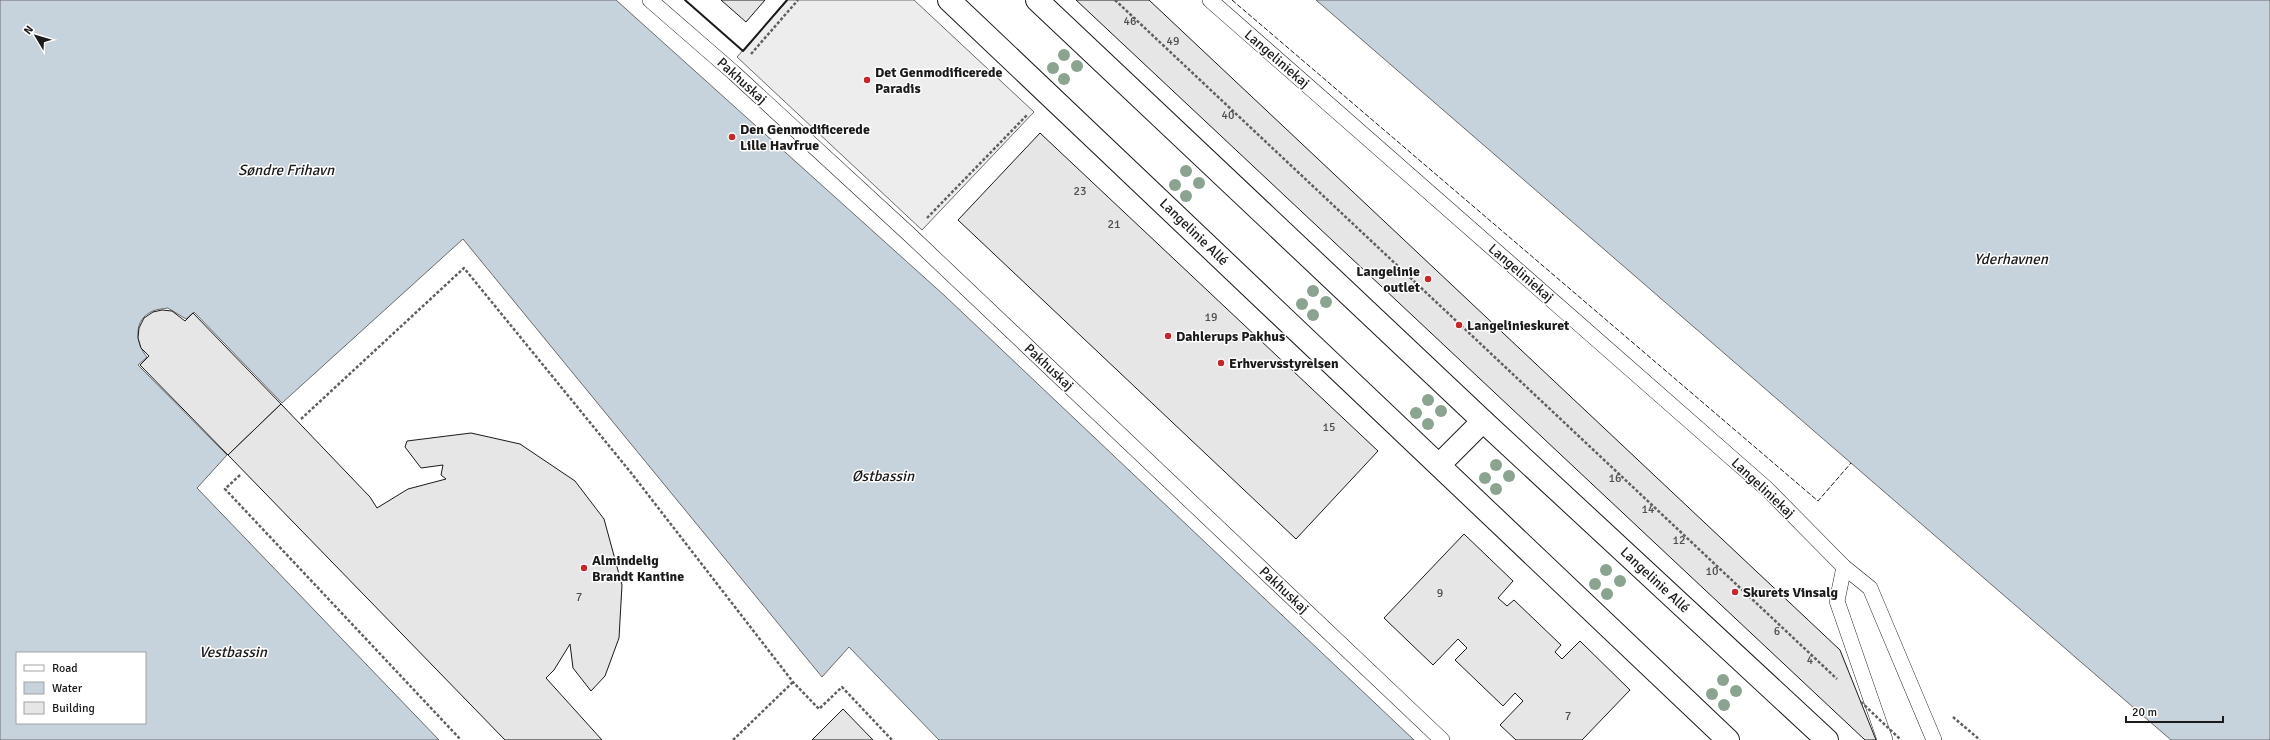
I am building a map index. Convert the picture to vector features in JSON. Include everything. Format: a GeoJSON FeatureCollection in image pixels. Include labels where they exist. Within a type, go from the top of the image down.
{"type":"FeatureCollection","features":[{"type":"Feature","properties":{"kind":"street","name":"Langelinie Allé"},"geometry":{"type":"LineString","coordinates":[[949,0],[1728,740]]}},
{"type":"Feature","properties":{"kind":"street","name":"Langelinie Allé"},"geometry":{"type":"LineString","coordinates":[[1036,0],[1483,421],[1827,740]]}},
{"type":"Feature","properties":{"kind":"street"},"geometry":{"type":"LineString","coordinates":[[1439,465],[1483,421]]}},
{"type":"Feature","properties":{"kind":"lane","name":"Pakhuskaj"},"geometry":{"type":"LineString","coordinates":[[650,0],[734,73],[910,235],[1442,740]]}},
{"type":"Feature","properties":{"kind":"lane","name":"Langeliniekaj"},"geometry":{"type":"LineString","coordinates":[[1210,0],[1767,489],[1844,567],[1870,588],[1934,740]]}},
{"type":"Feature","properties":{"kind":"lane"},"geometry":{"type":"LineString","coordinates":[[1844,567],[1837,601],[1885,740]]}},
{"type":"Feature","properties":{"kind":"path"},"geometry":{"type":"LineString","coordinates":[[734,73],[798,0]]}},
{"type":"Feature","properties":{"kind":"path"},"geometry":{"type":"LineString","coordinates":[[1115,0],[1838,680]]}},
{"type":"Feature","properties":{"kind":"path"},"geometry":{"type":"LineString","coordinates":[[910,235],[1048,93]]}},
{"type":"Feature","properties":{"kind":"path"},"geometry":{"type":"LineString","coordinates":[[301,419],[464,268],[632,474],[793,682],[819,709],[842,687],[892,740]]}},
{"type":"Feature","properties":{"kind":"path"},"geometry":{"type":"LineString","coordinates":[[240,475],[225,489],[461,740]]}},
{"type":"Feature","properties":{"kind":"path"},"geometry":{"type":"LineString","coordinates":[[733,740],[793,682]]}},
{"type":"Feature","properties":{"kind":"path"},"geometry":{"type":"LineString","coordinates":[[1855,696],[1901,740]]}},
{"type":"Feature","properties":{"kind":"shaded area","name":"Det Genmodificerede Paradis"},"geometry":{"type":"Polygon","coordinates":[[[788,0],[914,0],[1034,112],[922,230],[737,57],[788,0]]]}},
{"type":"Feature","properties":{"kind":"water"},"geometry":{"type":"Polygon","coordinates":[[[0,0],[616,0],[945,296],[1414,740],[939,740],[849,647],[822,677],[463,239],[282,403],[194,312],[186,319],[168,308],[155,310],[147,315],[139,325],[138,338],[147,357],[138,365],[227,455],[197,488],[439,740],[0,740],[0,0]]]}},
{"type":"Feature","properties":{"kind":"water","name":"Yderhavnen"},"geometry":{"type":"Polygon","coordinates":[[[1316,0],[2270,0],[2270,740],[2171,740],[1316,0]]]}},
{"type":"Feature","properties":{"kind":"building"},"geometry":{"type":"Polygon","coordinates":[[[721,0],[765,0],[746,22],[721,0]]]}},
{"type":"Feature","properties":{"kind":"building","name":"Langelinieskuret"},"geometry":{"type":"Polygon","coordinates":[[[1076,0],[1149,0],[1840,650],[1876,740],[1865,740],[1076,0]]]}},
{"type":"Feature","properties":{"kind":"building","name":"Dahlerups Pakhus"},"geometry":{"type":"Polygon","coordinates":[[[1040,133],[1378,451],[1296,539],[958,220],[1040,133]]]}},
{"type":"Feature","properties":{"kind":"building"},"geometry":{"type":"Polygon","coordinates":[[[162,310],[172,311],[185,321],[193,313],[281,404],[228,455],[140,365],[149,356],[141,348],[138,338],[139,328],[144,318],[153,312],[162,310]]]}},
{"type":"Feature","properties":{"kind":"building"},"geometry":{"type":"Polygon","coordinates":[[[281,404],[370,497],[377,508],[408,489],[446,479],[441,475],[443,465],[421,468],[405,447],[407,441],[471,433],[520,444],[575,481],[604,519],[622,585],[619,638],[605,676],[591,691],[573,668],[570,644],[554,670],[546,678],[602,740],[505,740],[228,455],[281,404]]]}},
{"type":"Feature","properties":{"kind":"building"},"geometry":{"type":"Polygon","coordinates":[[[1464,534],[1513,581],[1498,598],[1507,606],[1514,600],[1561,645],[1555,652],[1562,659],[1580,641],[1630,690],[1582,740],[1516,740],[1500,725],[1523,701],[1515,693],[1503,706],[1455,660],[1467,648],[1458,639],[1433,665],[1384,618],[1464,534]]]}},
{"type":"Feature","properties":{"kind":"building"},"geometry":{"type":"Polygon","coordinates":[[[843,709],[873,740],[812,740],[843,709]]]}},
{"type":"Feature","properties":{"kind":"fence"},"geometry":{"type":"LineString","coordinates":[[1232,0],[1818,501],[1851,463]]}},
{"type":"Feature","properties":{"kind":"wall"},"geometry":{"type":"LineString","coordinates":[[685,0],[743,51],[787,0]]}},
{"type":"Feature","properties":{"kind":"place","name":"Det Genmodificerede Paradis"},"geometry":{"type":"Point","coordinates":[867,80]}},
{"type":"Feature","properties":{"kind":"place","name":"Den Genmodificerede Lille Havfrue"},"geometry":{"type":"Point","coordinates":[732,137]}},
{"type":"Feature","properties":{"kind":"place","name":"Langelinie outlet"},"geometry":{"type":"Point","coordinates":[1428,279]}},
{"type":"Feature","properties":{"kind":"place","name":"Langelinieskuret"},"geometry":{"type":"Point","coordinates":[1459,325]}},
{"type":"Feature","properties":{"kind":"place","name":"Dahlerups Pakhus"},"geometry":{"type":"Point","coordinates":[1168,336]}},
{"type":"Feature","properties":{"kind":"place","name":"Erhvervsstyrelsen"},"geometry":{"type":"Point","coordinates":[1221,363]}},
{"type":"Feature","properties":{"kind":"place","name":"Almindelig Brandt Kantine"},"geometry":{"type":"Point","coordinates":[584,568]}},
{"type":"Feature","properties":{"kind":"place","name":"Skurets Vinsalg"},"geometry":{"type":"Point","coordinates":[1735,592]}},
{"type":"Feature","properties":{"kind":"water label","name":"Søndre Frihavn"},"geometry":{"type":"Point","coordinates":[286,170]}},
{"type":"Feature","properties":{"kind":"water label","name":"Østbassin"},"geometry":{"type":"Point","coordinates":[883,476]}},
{"type":"Feature","properties":{"kind":"water label","name":"Vestbassin"},"geometry":{"type":"Point","coordinates":[233,652]}}]}
